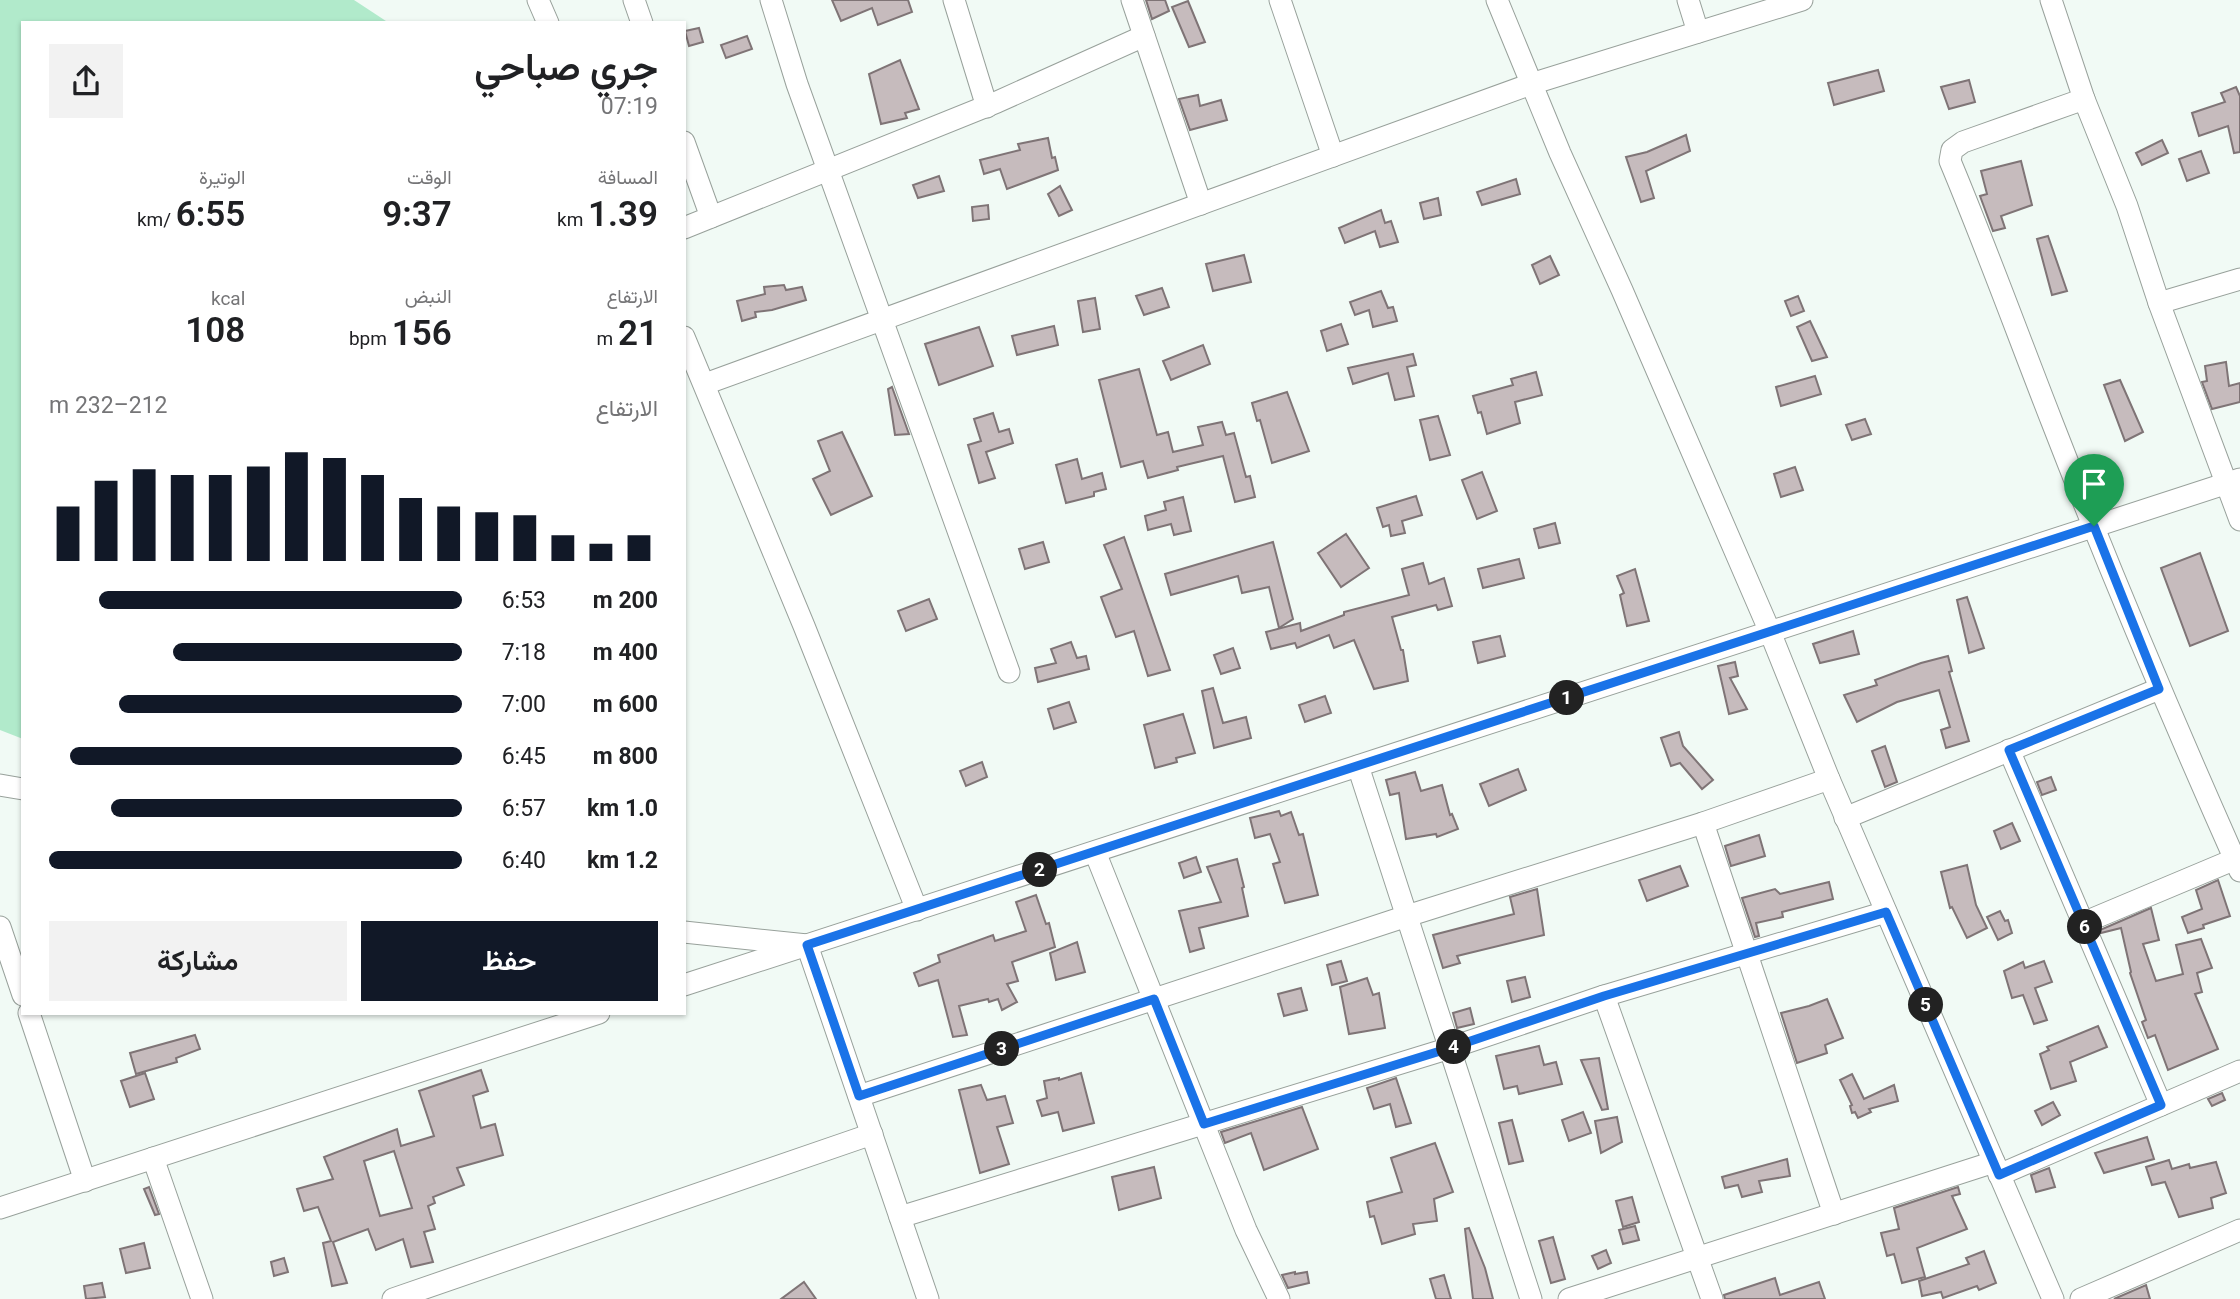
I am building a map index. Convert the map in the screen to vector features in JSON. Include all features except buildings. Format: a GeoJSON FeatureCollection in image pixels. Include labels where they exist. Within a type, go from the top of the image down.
{"type":"FeatureCollection","features":[{"type":"Feature","properties":{"kind":"street"},"geometry":{"type":"LineString","coordinates":[[538,0],[547,21]]}},
{"type":"Feature","properties":{"kind":"street"},"geometry":{"type":"LineString","coordinates":[[634,0],[641,21]]}},
{"type":"Feature","properties":{"kind":"street"},"geometry":{"type":"LineString","coordinates":[[771,0],[797,84],[1009,672]]}},
{"type":"Feature","properties":{"kind":"street"},"geometry":{"type":"LineString","coordinates":[[954,0],[987,107]]}},
{"type":"Feature","properties":{"kind":"street"},"geometry":{"type":"LineString","coordinates":[[1132,0],[1200,204]]}},
{"type":"Feature","properties":{"kind":"street"},"geometry":{"type":"LineString","coordinates":[[1280,0],[1334,156]]}},
{"type":"Feature","properties":{"kind":"street"},"geometry":{"type":"LineString","coordinates":[[1497,0],[1770,632],[1829,779],[1996,1168],[2046,1297]]}},
{"type":"Feature","properties":{"kind":"street"},"geometry":{"type":"LineString","coordinates":[[1688,0],[1698,32]]}},
{"type":"Feature","properties":{"kind":"street"},"geometry":{"type":"LineString","coordinates":[[705,384],[1531,84],[1802,0]]}},
{"type":"Feature","properties":{"kind":"street"},"geometry":{"type":"LineString","coordinates":[[2051,0],[2084,99],[2127,205],[2159,303],[2233,481],[2240,520]]}},
{"type":"Feature","properties":{"kind":"street"},"geometry":{"type":"LineString","coordinates":[[686,227],[987,107],[1144,36]]}},
{"type":"Feature","properties":{"kind":"street"},"geometry":{"type":"LineString","coordinates":[[2083,923],[2238,862],[2159,689],[2052,422],[1989,253],[1950,161],[1952,150],[1963,142],[2084,99]]}},
{"type":"Feature","properties":{"kind":"street"},"geometry":{"type":"LineString","coordinates":[[686,148],[711,217]]}},
{"type":"Feature","properties":{"kind":"street"},"geometry":{"type":"LineString","coordinates":[[2159,303],[2240,279]]}},
{"type":"Feature","properties":{"kind":"street"},"geometry":{"type":"LineString","coordinates":[[686,341],[804,626],[917,910]]}},
{"type":"Feature","properties":{"kind":"street"},"geometry":{"type":"LineString","coordinates":[[686,984],[2233,481]]}},
{"type":"Feature","properties":{"kind":"street"},"geometry":{"type":"LineString","coordinates":[[1846,818],[2159,689]]}},
{"type":"Feature","properties":{"kind":"street"},"geometry":{"type":"LineString","coordinates":[[2009,750],[2161,1105]]}},
{"type":"Feature","properties":{"kind":"street"},"geometry":{"type":"LineString","coordinates":[[1359,766],[1531,1299]]}},
{"type":"Feature","properties":{"kind":"street"},"geometry":{"type":"LineString","coordinates":[[859,1096],[1407,916],[1703,823],[1829,779]]}},
{"type":"Feature","properties":{"kind":"street"},"geometry":{"type":"LineString","coordinates":[[1703,823],[1834,1214]]}},
{"type":"Feature","properties":{"kind":"street"},"geometry":{"type":"LineString","coordinates":[[1095,852],[1246,1230],[1279,1299]]}},
{"type":"Feature","properties":{"kind":"street"},"geometry":{"type":"LineString","coordinates":[[900,1217],[1450,1048],[1604,996],[1886,912]]}},
{"type":"Feature","properties":{"kind":"street"},"geometry":{"type":"LineString","coordinates":[[0,927],[21,989]]}},
{"type":"Feature","properties":{"kind":"street"},"geometry":{"type":"LineString","coordinates":[[686,932],[807,945]]}},
{"type":"Feature","properties":{"kind":"street"},"geometry":{"type":"LineString","coordinates":[[807,945],[928,1299]]}},
{"type":"Feature","properties":{"kind":"street"},"geometry":{"type":"LineString","coordinates":[[1604,996],[1712,1299]]}},
{"type":"Feature","properties":{"kind":"street"},"geometry":{"type":"LineString","coordinates":[[34,1015],[85,1181]]}},
{"type":"Feature","properties":{"kind":"street"},"geometry":{"type":"LineString","coordinates":[[0,1208],[593,1015]]}},
{"type":"Feature","properties":{"kind":"street"},"geometry":{"type":"LineString","coordinates":[[1570,1299],[1834,1214],[1996,1168],[2161,1105],[2240,1071]]}},
{"type":"Feature","properties":{"kind":"street"},"geometry":{"type":"LineString","coordinates":[[393,1299],[872,1134]]}},
{"type":"Feature","properties":{"kind":"street"},"geometry":{"type":"LineString","coordinates":[[153,1158],[202,1299]]}},
{"type":"Feature","properties":{"kind":"street"},"geometry":{"type":"LineString","coordinates":[[2081,1299],[2240,1230]]}},
{"type":"Feature","properties":{"kind":"green space"},"geometry":{"type":"Polygon","coordinates":[[[0,0],[354,0],[386,21],[21,21],[21,738],[0,730],[0,0]]]}},
{"type":"Feature","properties":{"kind":"route"},"geometry":{"type":"LineString","coordinates":[[2094,526],[2159,689],[2009,750],[2161,1105],[1999,1175],[1886,912],[1604,996],[1450,1048],[1204,1124],[1154,999],[859,1096],[807,945],[2094,526]]}}]}
